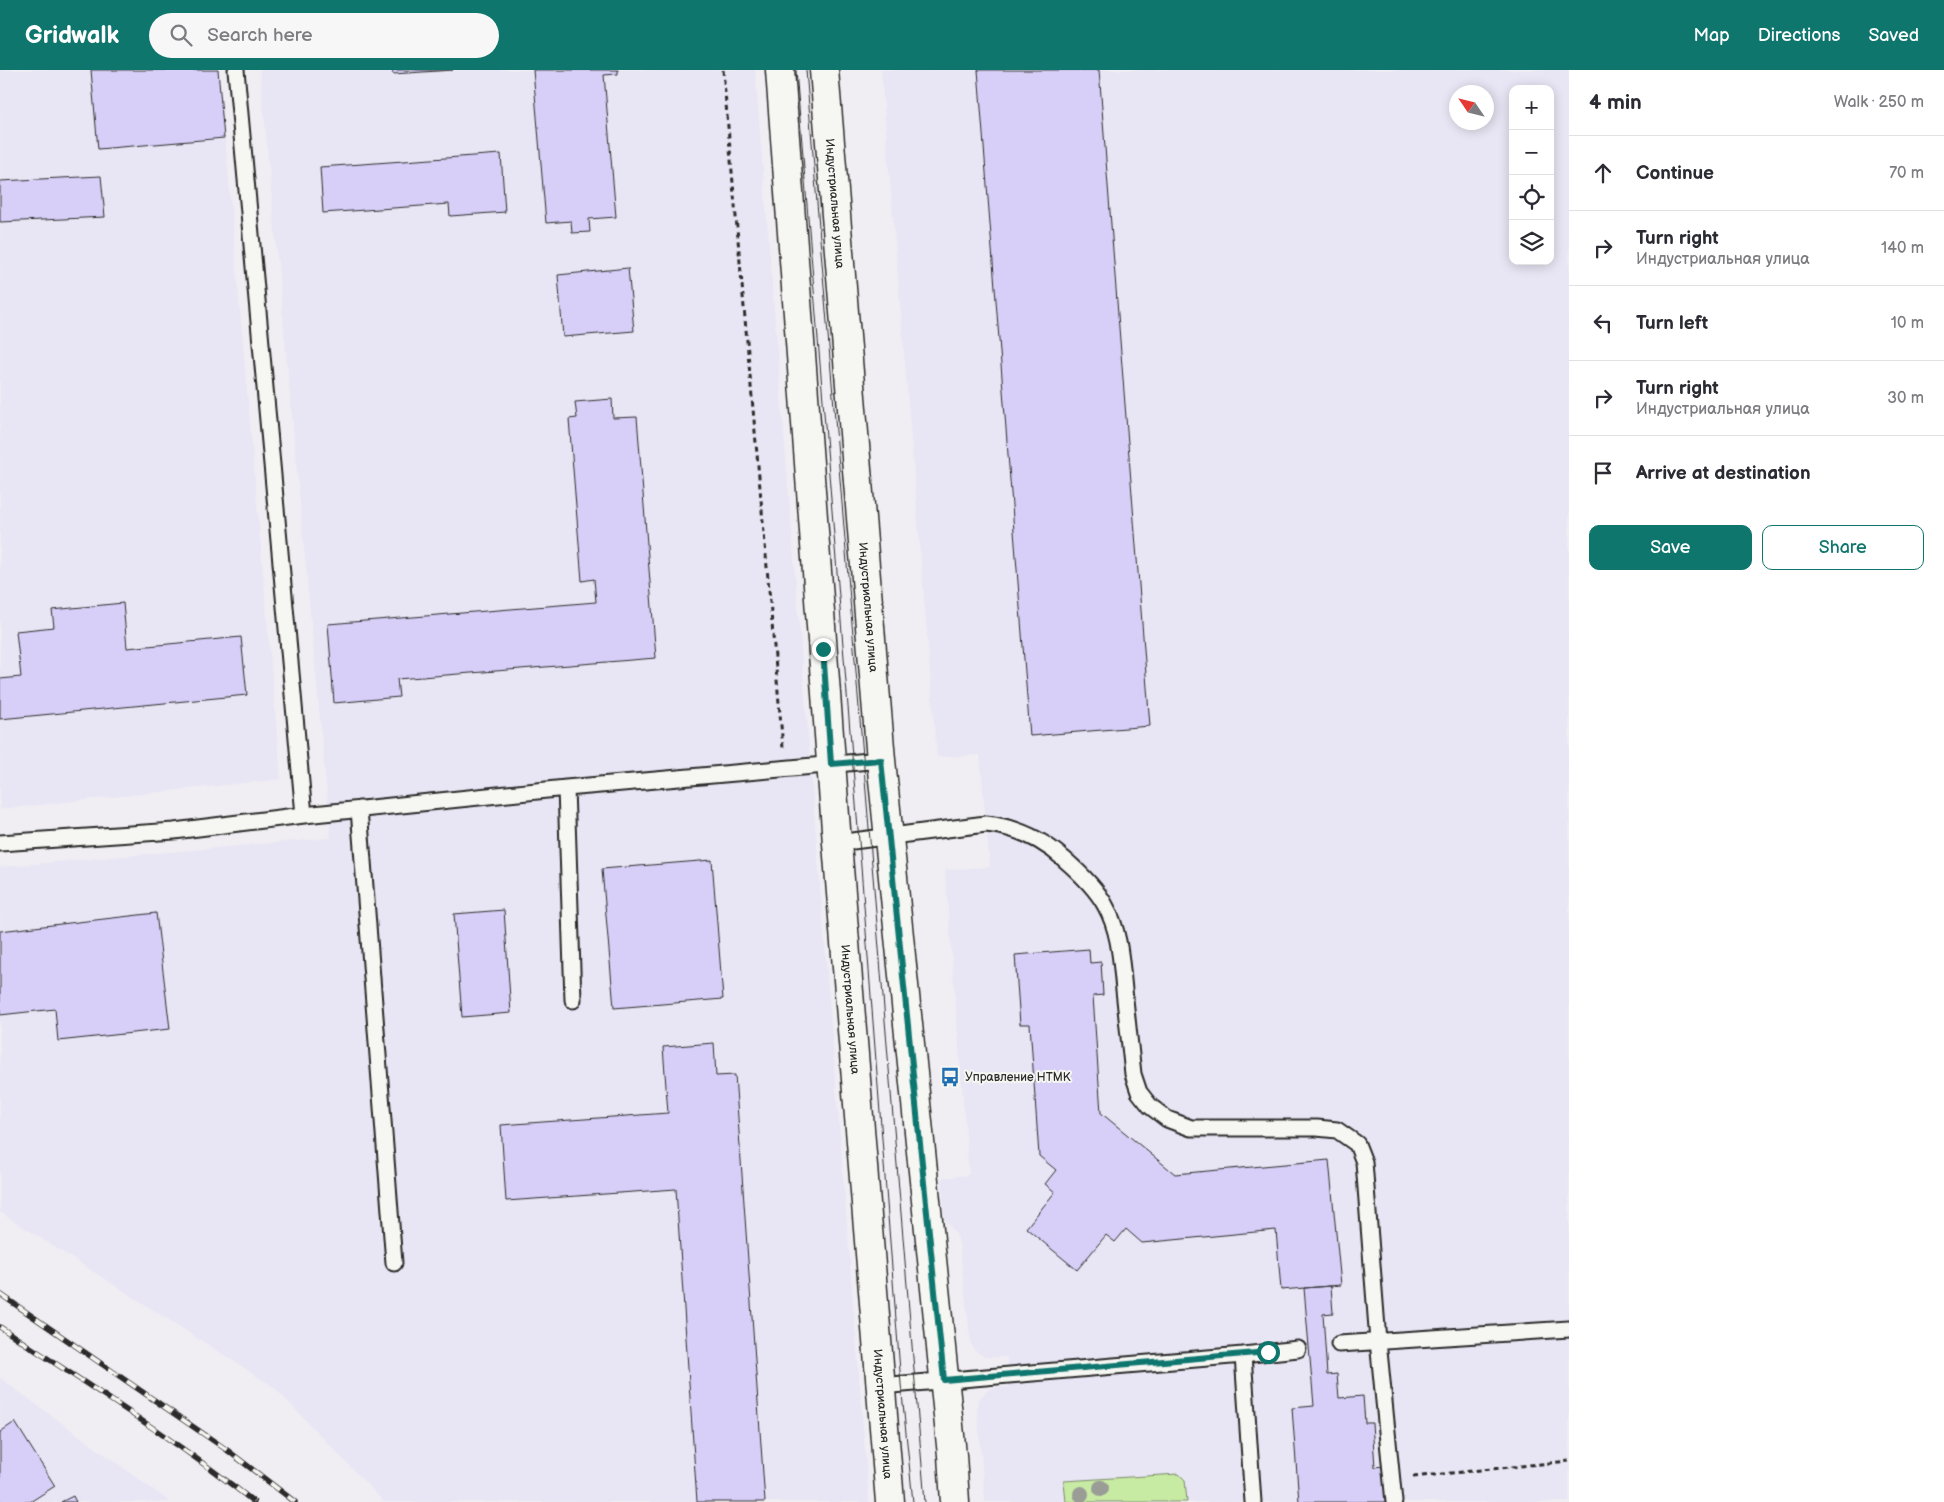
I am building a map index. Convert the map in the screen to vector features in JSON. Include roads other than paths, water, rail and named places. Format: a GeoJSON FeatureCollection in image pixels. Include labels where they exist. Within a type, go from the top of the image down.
{"type":"FeatureCollection","features":[{"type":"Feature","properties":{"kind":"main road","name":"Индустриальная улица"},"geometry":{"type":"LineString","coordinates":[[780,70],[837,843],[890,1502]]}},
{"type":"Feature","properties":{"kind":"main road","name":"Индустриальная улица"},"geometry":{"type":"LineString","coordinates":[[824,70],[846,354],[888,838],[952,1455],[955,1502]]}},
{"type":"Feature","properties":{"kind":"lane"},"geometry":{"type":"LineString","coordinates":[[236,70],[304,815]]}},
{"type":"Feature","properties":{"kind":"lane"},"geometry":{"type":"LineString","coordinates":[[0,842],[174,831],[304,815],[566,788],[881,760]]}},
{"type":"Feature","properties":{"kind":"lane"},"geometry":{"type":"LineString","coordinates":[[566,788],[573,1000]]}},
{"type":"Feature","properties":{"kind":"lane"},"geometry":{"type":"LineString","coordinates":[[359,809],[394,1263]]}},
{"type":"Feature","properties":{"kind":"lane"},"geometry":{"type":"LineString","coordinates":[[837,843],[986,824],[1003,826],[1026,833],[1050,846],[1072,866],[1104,903],[1112,918],[1120,946],[1133,1074],[1139,1092],[1150,1106],[1167,1119],[1191,1128],[1300,1127],[1337,1130],[1357,1144],[1364,1162],[1378,1342],[1394,1502]]}},
{"type":"Feature","properties":{"kind":"lane"},"geometry":{"type":"LineString","coordinates":[[1339,1344],[1569,1329]]}},
{"type":"Feature","properties":{"kind":"lane"},"geometry":{"type":"LineString","coordinates":[[880,1386],[1298,1349]]}},
{"type":"Feature","properties":{"kind":"lane"},"geometry":{"type":"LineString","coordinates":[[1243,1355],[1253,1502]]}},
{"type":"Feature","properties":{"kind":"tram line"},"geometry":{"type":"LineString","coordinates":[[796,70],[901,1384],[913,1502]]}},
{"type":"Feature","properties":{"kind":"tram line"},"geometry":{"type":"LineString","coordinates":[[806,70],[925,1502]]}},
{"type":"Feature","properties":{"kind":"railway"},"geometry":{"type":"LineString","coordinates":[[0,1294],[227,1450],[295,1502]]}},
{"type":"Feature","properties":{"kind":"railway"},"geometry":{"type":"LineString","coordinates":[[0,1327],[161,1434],[254,1502]]}},
{"type":"Feature","properties":{"kind":"place","name":"Управление НТМК"},"geometry":{"type":"Point","coordinates":[950,1077]}}]}
